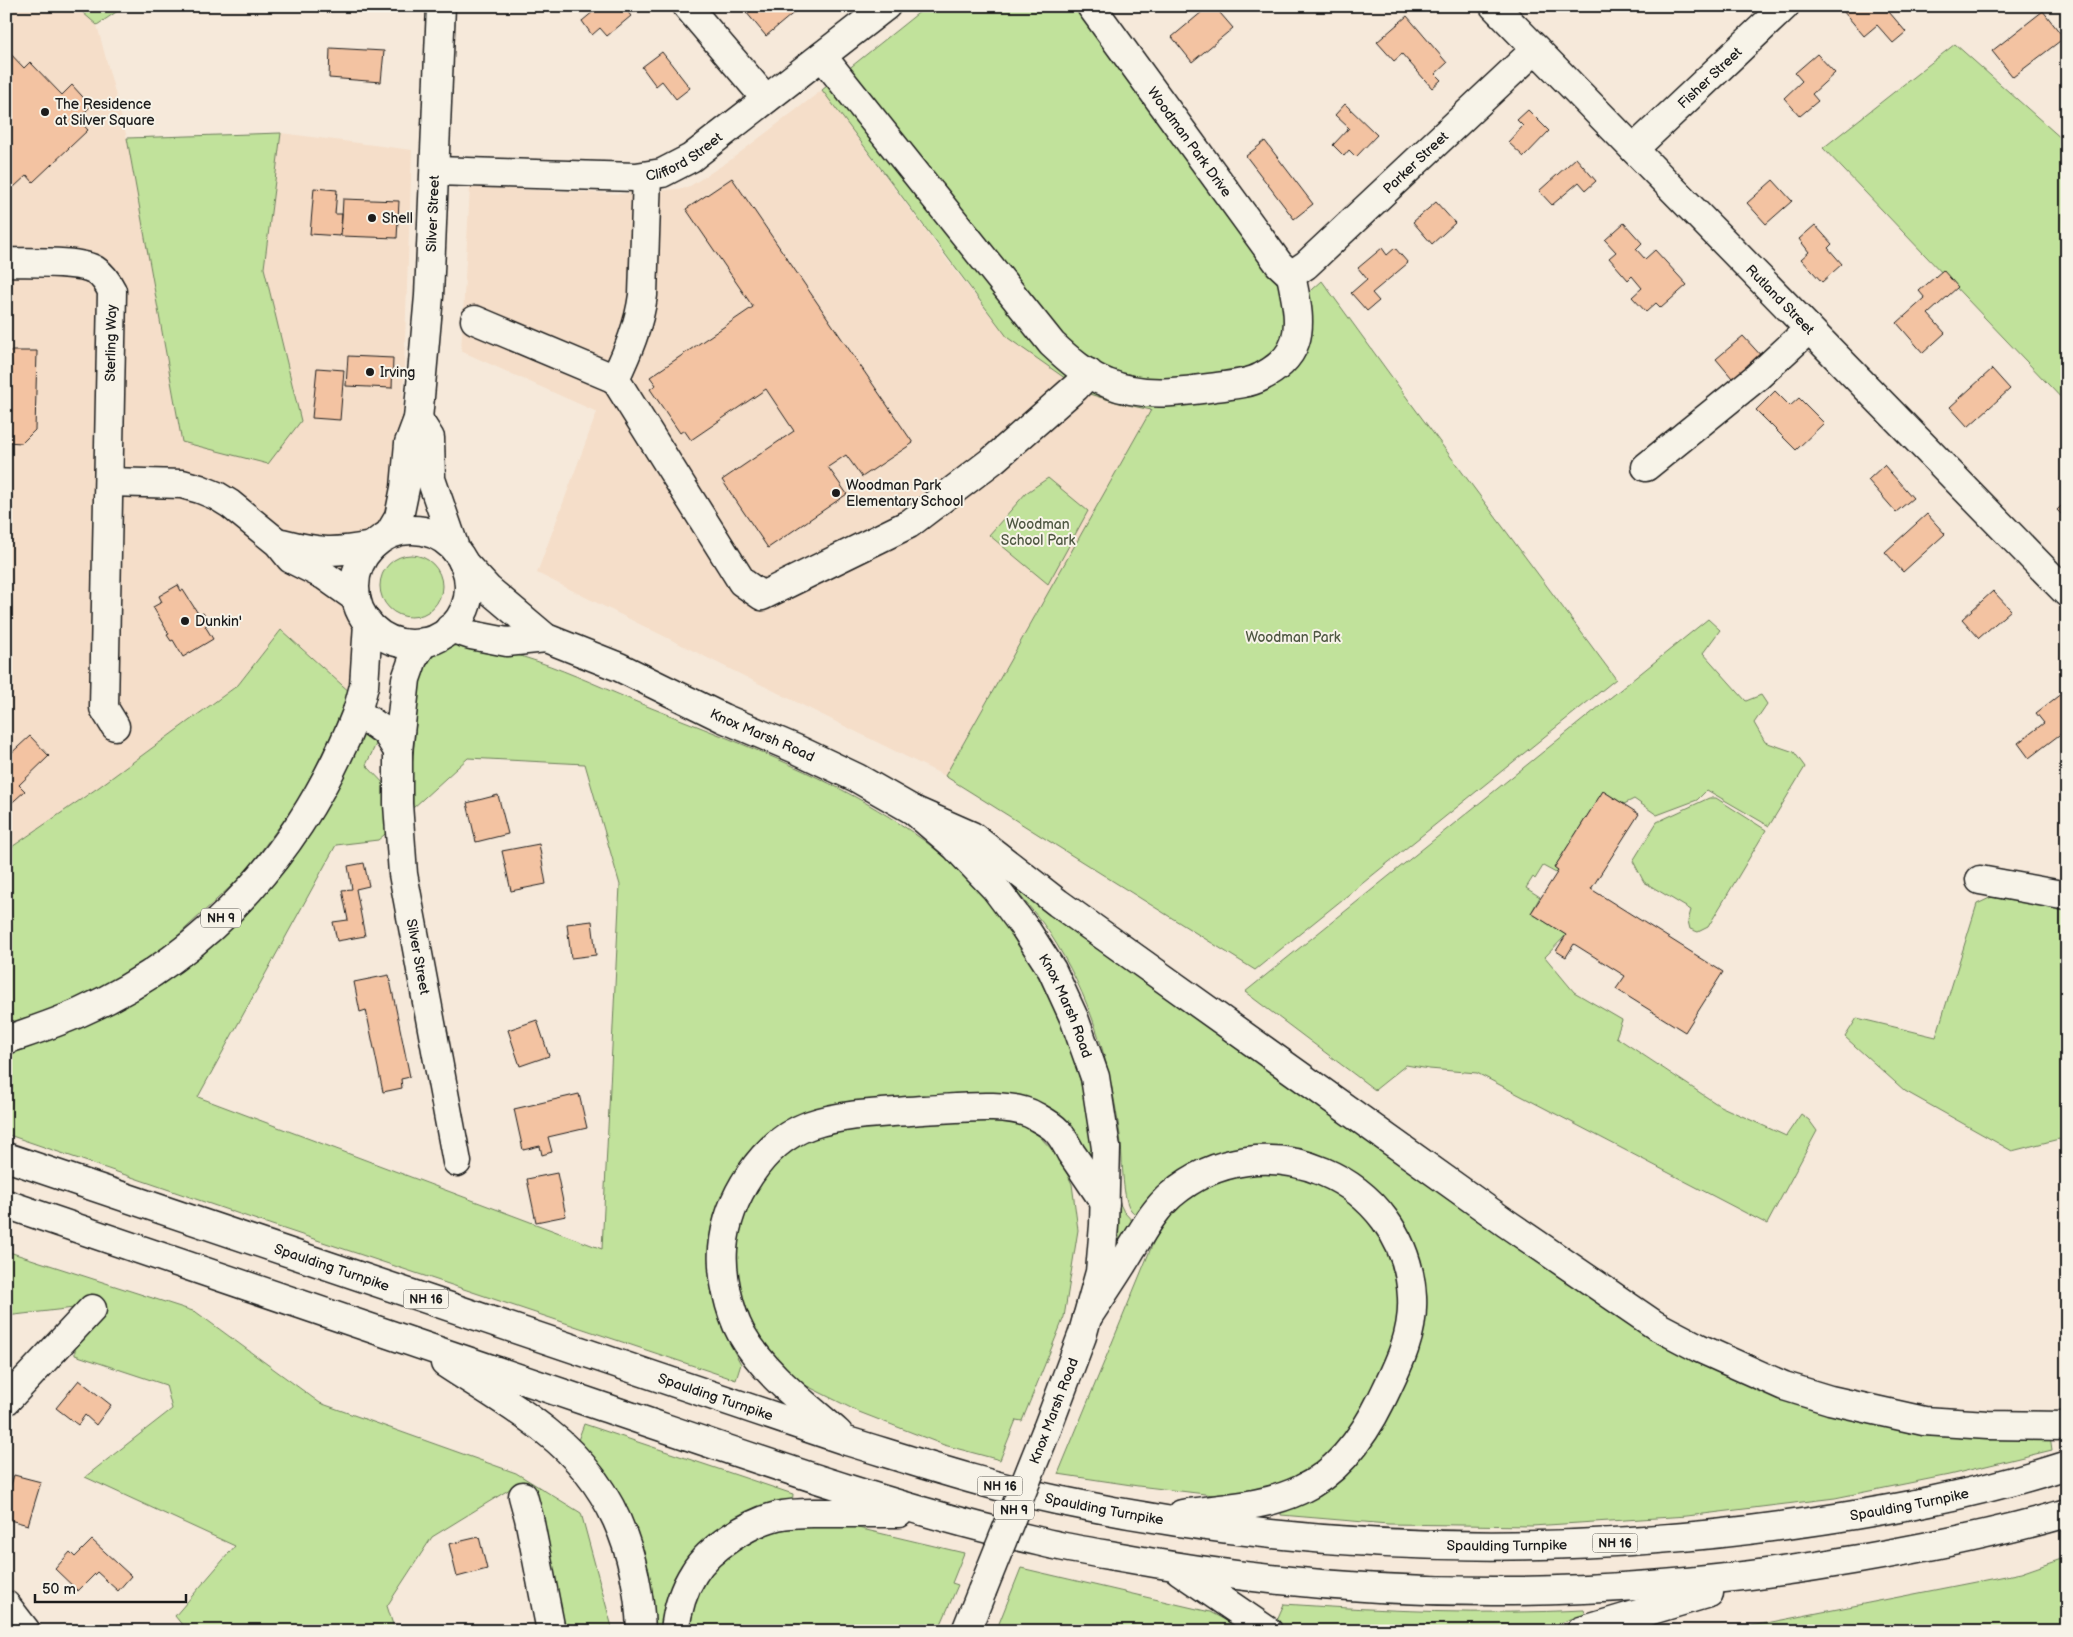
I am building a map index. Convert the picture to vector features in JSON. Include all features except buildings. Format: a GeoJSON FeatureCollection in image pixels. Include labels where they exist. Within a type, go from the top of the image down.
{"type":"FeatureCollection","features":[{"type":"Feature","properties":{"kind":"main road","name":"Silver Street"},"geometry":{"type":"LineString","coordinates":[[381,540],[399,517],[405,488],[409,443],[418,419],[429,296],[441,6]]}},
{"type":"Feature","properties":{"kind":"main road"},"geometry":{"type":"LineString","coordinates":[[687,6],[766,99]]}},
{"type":"Feature","properties":{"kind":"main road","name":"Clifford Street"},"geometry":{"type":"LineString","coordinates":[[435,171],[647,176],[662,173],[690,158],[886,6]]}},
{"type":"Feature","properties":{"kind":"main road","name":"Woodman Park Drive"},"geometry":{"type":"LineString","coordinates":[[1091,6],[1279,264],[1291,274]]}},
{"type":"Feature","properties":{"kind":"main road","name":"Rutland Street"},"geometry":{"type":"LineString","coordinates":[[1494,6],[2067,593]]}},
{"type":"Feature","properties":{"kind":"main road","name":"Fisher Street"},"geometry":{"type":"LineString","coordinates":[[1634,149],[1785,6]]}},
{"type":"Feature","properties":{"kind":"main road","name":"Parker Street"},"geometry":{"type":"LineString","coordinates":[[1291,274],[1306,265],[1536,49]]}},
{"type":"Feature","properties":{"kind":"main road"},"geometry":{"type":"LineString","coordinates":[[822,56],[1052,344],[1071,362],[1106,383],[1146,392],[1167,393],[1244,383],[1260,378],[1286,358],[1295,344],[1298,328],[1291,274]]}},
{"type":"Feature","properties":{"kind":"main road"},"geometry":{"type":"LineString","coordinates":[[615,379],[636,332],[641,315],[647,176]]}},
{"type":"Feature","properties":{"kind":"main road","name":"Sterling Way"},"geometry":{"type":"LineString","coordinates":[[6,262],[84,265],[96,270],[106,280],[112,291],[104,708],[115,726]]}},
{"type":"Feature","properties":{"kind":"main road"},"geometry":{"type":"LineString","coordinates":[[475,320],[615,379],[742,582],[762,596],[909,524],[993,460],[1076,387],[1089,373]]}},
{"type":"Feature","properties":{"kind":"main road"},"geometry":{"type":"LineString","coordinates":[[1646,467],[1757,377],[1809,329]]}},
{"type":"Feature","properties":{"kind":"main road","name":"NH 9"},"geometry":{"type":"LineString","coordinates":[[418,419],[430,438],[430,479],[467,575],[468,590],[465,604],[459,617],[450,628],[438,637],[424,642]]}},
{"type":"Feature","properties":{"kind":"main road"},"geometry":{"type":"LineString","coordinates":[[109,482],[182,484],[200,488],[230,504],[278,542],[291,559],[325,576],[356,598]]}},
{"type":"Feature","properties":{"kind":"main road","name":"NH 9"},"geometry":{"type":"LineString","coordinates":[[381,540],[407,530],[425,531],[442,539],[460,556]]}},
{"type":"Feature","properties":{"kind":"main road"},"geometry":{"type":"LineString","coordinates":[[278,542],[312,551],[335,552],[381,540]]}},
{"type":"Feature","properties":{"kind":"main road"},"geometry":{"type":"LineString","coordinates":[[381,540],[363,556],[357,570],[355,584],[360,612],[368,623],[388,638],[412,643],[424,642]]}},
{"type":"Feature","properties":{"kind":"main road","name":"Knox Marsh Road"},"geometry":{"type":"LineString","coordinates":[[460,556],[488,589],[546,638],[619,667],[724,718],[796,749],[857,778],[913,810],[956,847],[995,888],[1025,928],[1052,970],[1074,1018],[1095,1077],[1104,1124],[1106,1148],[1105,1203],[1100,1272],[1082,1336],[966,1631]]}},
{"type":"Feature","properties":{"kind":"main road","name":"NH 9"},"geometry":{"type":"LineString","coordinates":[[6,1040],[74,1015],[118,994],[153,973],[212,927],[264,874],[298,829],[327,781],[344,747],[364,686],[368,623]]}},
{"type":"Feature","properties":{"kind":"main road","name":"Knox Marsh Road"},"geometry":{"type":"LineString","coordinates":[[450,628],[471,635],[507,642],[546,638]]}},
{"type":"Feature","properties":{"kind":"main road","name":"Silver Street"},"geometry":{"type":"LineString","coordinates":[[424,642],[413,660],[406,679],[398,751],[398,804],[403,874],[457,1162]]}},
{"type":"Feature","properties":{"kind":"main road"},"geometry":{"type":"LineString","coordinates":[[357,712],[386,732],[398,751]]}},
{"type":"Feature","properties":{"kind":"main road"},"geometry":{"type":"LineString","coordinates":[[913,810],[972,836],[1058,903],[1506,1222],[1655,1325],[1699,1348],[1784,1386],[1830,1400],[1924,1421],[1988,1425],[2067,1426]]}},
{"type":"Feature","properties":{"kind":"main road"},"geometry":{"type":"LineString","coordinates":[[1980,880],[2067,896]]}},
{"type":"Feature","properties":{"kind":"main road"},"geometry":{"type":"LineString","coordinates":[[847,1441],[769,1372],[756,1356],[740,1332],[725,1285],[723,1249],[728,1220],[742,1188],[758,1162],[775,1146],[809,1125],[842,1117],[1001,1107],[1033,1114],[1056,1130],[1105,1203]]}},
{"type":"Feature","properties":{"kind":"main road","name":"Spaulding Turnpike"},"geometry":{"type":"LineString","coordinates":[[6,1157],[847,1441],[974,1480],[1056,1500],[1156,1518],[1297,1537],[1405,1546],[1550,1546],[1658,1541],[1873,1514],[2022,1480],[2067,1465]]}},
{"type":"Feature","properties":{"kind":"main road"},"geometry":{"type":"LineString","coordinates":[[1087,1318],[1133,1248],[1144,1226],[1171,1195],[1206,1173],[1245,1161],[1265,1159],[1286,1160],[1312,1167],[1343,1181],[1359,1193],[1378,1212],[1397,1239],[1404,1258],[1410,1283],[1412,1317],[1403,1357],[1378,1408],[1354,1446],[1342,1460],[1314,1482],[1268,1501],[1156,1518]]}},
{"type":"Feature","properties":{"kind":"main road"},"geometry":{"type":"LineString","coordinates":[[6,1204],[725,1448],[927,1514],[1045,1543],[1174,1567],[1310,1584],[1483,1592],[1592,1590],[1682,1584],[1778,1573],[1881,1556],[2010,1530],[2067,1513]]}},
{"type":"Feature","properties":{"kind":"main road"},"geometry":{"type":"LineString","coordinates":[[6,1401],[92,1309]]}},
{"type":"Feature","properties":{"kind":"main road"},"geometry":{"type":"LineString","coordinates":[[415,1343],[546,1430],[576,1459],[612,1510],[626,1539],[636,1579],[640,1604],[641,1631]]}},
{"type":"Feature","properties":{"kind":"main road"},"geometry":{"type":"LineString","coordinates":[[523,1496],[551,1631]]}},
{"type":"Feature","properties":{"kind":"main road"},"geometry":{"type":"LineString","coordinates":[[675,1631],[682,1598],[694,1572],[720,1546],[747,1528],[777,1516],[802,1513],[927,1514]]}},
{"type":"Feature","properties":{"kind":"main road"},"geometry":{"type":"LineString","coordinates":[[1174,1567],[1268,1631]]}},
{"type":"Feature","properties":{"kind":"main road"},"geometry":{"type":"LineString","coordinates":[[1581,1631],[1778,1573]]}},
{"type":"Feature","properties":{"kind":"main road"},"geometry":{"type":"LineString","coordinates":[[6,1605],[26,1631]]}},
{"type":"Feature","properties":{"kind":"shaded area"},"geometry":{"type":"Polygon","coordinates":[[[6,6],[75,6],[97,25],[127,138],[182,442],[301,421],[264,268],[281,133],[412,150],[401,450],[394,503],[377,531],[354,557],[346,582],[347,607],[357,634],[352,694],[281,630],[238,685],[99,787],[6,851],[6,6]]]}},
{"type":"Feature","properties":{"kind":"shaded area","name":"Woodman Park Elementary School"},"geometry":{"type":"Polygon","coordinates":[[[822,90],[948,261],[1008,338],[1119,403],[1152,410],[945,776],[537,573],[597,412],[461,351],[470,187],[622,194],[687,188],[729,161],[822,90]]]}},
{"type":"Feature","properties":{"kind":"green space"},"geometry":{"type":"Polygon","coordinates":[[[75,6],[125,6],[97,25],[75,6]]]}},
{"type":"Feature","properties":{"kind":"green space","name":"Woodman Park"},"geometry":{"type":"Polygon","coordinates":[[[927,6],[1075,6],[1294,306],[1322,281],[1616,679],[1255,970],[945,776],[1151,410],[1086,393],[1008,338],[822,90],[927,6]]]}},
{"type":"Feature","properties":{"kind":"green space"},"geometry":{"type":"Polygon","coordinates":[[[1955,44],[2063,140],[2067,138],[2067,404],[1823,148],[1955,44]]]}},
{"type":"Feature","properties":{"kind":"green space"},"geometry":{"type":"Polygon","coordinates":[[[281,133],[264,268],[301,421],[268,464],[182,442],[127,138],[281,133]]]}},
{"type":"Feature","properties":{"kind":"green space","name":"Woodman School Park"},"geometry":{"type":"Polygon","coordinates":[[[1048,478],[1088,511],[1048,584],[989,535],[1026,493],[1048,478]]]}},
{"type":"Feature","properties":{"kind":"green space"},"geometry":{"type":"Polygon","coordinates":[[[411,555],[428,560],[433,564],[437,569],[442,586],[437,603],[433,608],[428,612],[411,617],[394,612],[389,608],[385,603],[380,586],[385,569],[389,564],[394,560],[411,555]]]}},
{"type":"Feature","properties":{"kind":"green space"},"geometry":{"type":"Polygon","coordinates":[[[1708,619],[1720,630],[1703,653],[1746,701],[1761,695],[1767,704],[1754,723],[1765,742],[1794,752],[1805,767],[1769,826],[1707,790],[1697,800],[1657,815],[1634,799],[1624,804],[1603,791],[1554,868],[1558,871],[1556,873],[1543,866],[1535,879],[1533,877],[1526,888],[1540,897],[1531,913],[1566,935],[1545,957],[1574,992],[1622,1020],[1616,1037],[1720,1106],[1786,1136],[1801,1114],[1809,1120],[1817,1131],[1767,1224],[1477,1073],[1406,1065],[1375,1090],[1245,992],[1708,619]]]}},
{"type":"Feature","properties":{"kind":"green space"},"geometry":{"type":"Polygon","coordinates":[[[281,630],[352,694],[299,800],[244,874],[157,955],[74,1002],[6,1029],[6,851],[99,787],[238,685],[281,630]]]}},
{"type":"Feature","properties":{"kind":"green space"},"geometry":{"type":"Polygon","coordinates":[[[441,644],[469,645],[524,657],[576,676],[754,749],[854,796],[901,824],[944,856],[983,893],[1017,936],[1030,959],[1059,1020],[1078,1072],[1085,1101],[1093,1154],[1090,1158],[1022,1098],[987,1093],[835,1105],[739,1167],[714,1216],[711,1239],[716,1306],[731,1346],[741,1364],[736,1380],[6,1134],[6,1050],[165,976],[362,734],[376,744],[366,765],[389,789],[390,830],[378,840],[336,845],[198,1097],[602,1249],[620,885],[585,764],[468,758],[413,808],[412,768],[420,678],[428,653],[441,644]]]}},
{"type":"Feature","properties":{"kind":"green space"},"geometry":{"type":"Polygon","coordinates":[[[1709,798],[1716,798],[1766,830],[1708,927],[1698,932],[1690,929],[1688,921],[1691,910],[1644,882],[1633,861],[1657,822],[1709,798]]]}},
{"type":"Feature","properties":{"kind":"green space"},"geometry":{"type":"Polygon","coordinates":[[[1020,882],[1706,1363],[2050,1436],[2052,1450],[1949,1475],[1835,1498],[1687,1516],[1532,1526],[1388,1524],[1281,1515],[1282,1505],[1375,1432],[1412,1248],[1287,1150],[1140,1218],[1133,1212],[1125,1196],[1116,1107],[1096,1029],[1064,956],[1045,927],[1018,893],[1020,882]]]}},
{"type":"Feature","properties":{"kind":"green space"},"geometry":{"type":"Polygon","coordinates":[[[1996,895],[2067,902],[2067,1151],[2059,1139],[2012,1151],[1905,1091],[1845,1037],[1857,1018],[1936,1037],[1977,904],[1996,895]]]}},
{"type":"Feature","properties":{"kind":"green space"},"geometry":{"type":"Polygon","coordinates":[[[937,1117],[1013,1121],[1026,1127],[1039,1136],[1059,1157],[1072,1184],[1078,1230],[1064,1317],[1022,1421],[1016,1420],[1000,1460],[944,1445],[859,1412],[799,1382],[758,1341],[736,1292],[735,1234],[761,1176],[796,1146],[828,1131],[937,1117]]]}},
{"type":"Feature","properties":{"kind":"green space"},"geometry":{"type":"Polygon","coordinates":[[[1255,1169],[1326,1183],[1368,1218],[1387,1250],[1397,1286],[1399,1306],[1395,1345],[1351,1435],[1309,1472],[1270,1489],[1222,1496],[1058,1474],[1158,1231],[1153,1228],[1190,1191],[1255,1169]]]}},
{"type":"Feature","properties":{"kind":"green space"},"geometry":{"type":"Polygon","coordinates":[[[1118,1200],[1124,1212],[1136,1225],[1123,1246],[1119,1241],[1118,1200]]]}},
{"type":"Feature","properties":{"kind":"green space"},"geometry":{"type":"Polygon","coordinates":[[[6,1251],[196,1312],[320,1403],[516,1473],[581,1513],[613,1631],[562,1631],[518,1484],[432,1537],[387,1606],[395,1631],[187,1631],[175,1616],[235,1546],[85,1477],[172,1409],[166,1385],[75,1355],[74,1308],[6,1316],[6,1251]]]}},
{"type":"Feature","properties":{"kind":"green space"},"geometry":{"type":"Polygon","coordinates":[[[584,1424],[793,1494],[792,1504],[669,1594],[663,1610],[662,1631],[649,1631],[577,1443],[584,1424]]]}},
{"type":"Feature","properties":{"kind":"green space"},"geometry":{"type":"Polygon","coordinates":[[[828,1521],[964,1553],[952,1583],[958,1585],[938,1631],[681,1631],[691,1593],[747,1532],[828,1521]]]}},
{"type":"Feature","properties":{"kind":"green space"},"geometry":{"type":"Polygon","coordinates":[[[2067,1557],[2067,1631],[1726,1631],[2021,1573],[2067,1557]]]}},
{"type":"Feature","properties":{"kind":"green space"},"geometry":{"type":"Polygon","coordinates":[[[1021,1568],[1210,1612],[1246,1631],[996,1631],[1021,1568]]]}},
{"type":"Feature","properties":{"kind":"green space"},"geometry":{"type":"Polygon","coordinates":[[[1284,1604],[1434,1611],[1584,1610],[1586,1616],[1571,1619],[1540,1631],[1285,1631],[1276,1622],[1284,1604]]]}},
{"type":"Feature","properties":{"kind":"place","name":"The Residence at Silver Square"},"geometry":{"type":"Point","coordinates":[45,112]}},
{"type":"Feature","properties":{"kind":"place","name":"Shell"},"geometry":{"type":"Point","coordinates":[372,218]}},
{"type":"Feature","properties":{"kind":"place","name":"Irving"},"geometry":{"type":"Point","coordinates":[370,372]}},
{"type":"Feature","properties":{"kind":"place","name":"Woodman Park Elementary School"},"geometry":{"type":"Point","coordinates":[836,493]}},
{"type":"Feature","properties":{"kind":"place","name":"Dunkin'"},"geometry":{"type":"Point","coordinates":[185,621]}}]}
